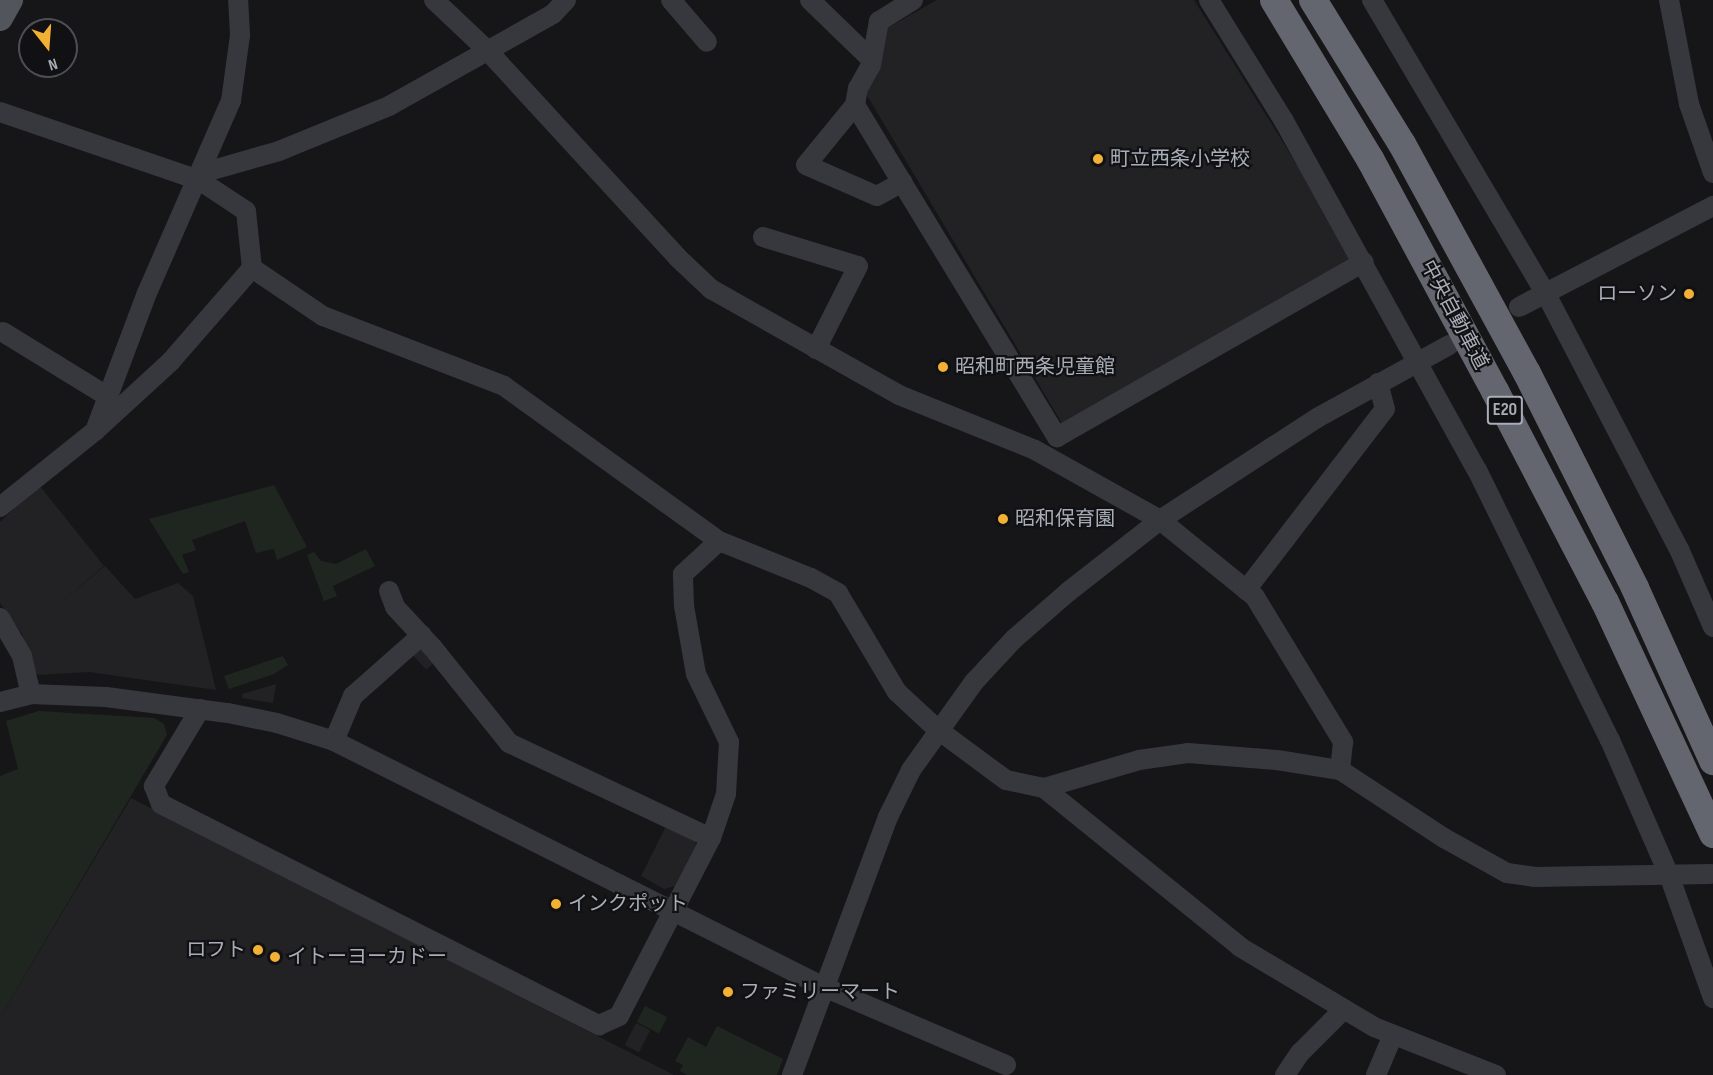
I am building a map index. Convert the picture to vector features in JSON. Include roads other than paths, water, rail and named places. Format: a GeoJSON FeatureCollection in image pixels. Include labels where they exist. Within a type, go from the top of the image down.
{"type":"FeatureCollection","features":[{"type":"Feature","properties":{"kind":"highway","name":"中央自動車道"},"geometry":{"type":"LineString","coordinates":[[1274,0],[1370,159],[1495,391],[1605,602],[1713,834]]}},
{"type":"Feature","properties":{"kind":"highway","name":"中央自動車道"},"geometry":{"type":"LineString","coordinates":[[1313,0],[1402,144],[1527,373],[1635,588],[1713,761]]}},
{"type":"Feature","properties":{"kind":"main road"},"geometry":{"type":"LineString","coordinates":[[0,18],[10,0]]}},
{"type":"Feature","properties":{"kind":"street"},"geometry":{"type":"LineString","coordinates":[[95,431],[147,293],[201,177],[231,101],[240,35],[238,0]]}},
{"type":"Feature","properties":{"kind":"street"},"geometry":{"type":"LineString","coordinates":[[434,0],[486,49],[711,289],[899,395],[1035,450],[1160,520],[1255,597],[1343,742],[1340,770]]}},
{"type":"Feature","properties":{"kind":"street"},"geometry":{"type":"LineString","coordinates":[[201,177],[279,151],[389,106],[486,49],[553,14],[566,0]]}},
{"type":"Feature","properties":{"kind":"street"},"geometry":{"type":"LineString","coordinates":[[671,0],[707,42]]}},
{"type":"Feature","properties":{"kind":"street"},"geometry":{"type":"LineString","coordinates":[[810,0],[872,60]]}},
{"type":"Feature","properties":{"kind":"street"},"geometry":{"type":"LineString","coordinates":[[902,182],[877,196],[806,165],[855,105],[858,88],[872,60],[879,21],[914,0]]}},
{"type":"Feature","properties":{"kind":"street"},"geometry":{"type":"LineString","coordinates":[[1209,0],[1284,121],[1419,360],[1596,711],[1669,875],[1713,998]]}},
{"type":"Feature","properties":{"kind":"street"},"geometry":{"type":"LineString","coordinates":[[1372,0],[1545,292],[1679,549],[1713,627]]}},
{"type":"Feature","properties":{"kind":"street"},"geometry":{"type":"LineString","coordinates":[[1669,0],[1689,104],[1713,173]]}},
{"type":"Feature","properties":{"kind":"street"},"geometry":{"type":"LineString","coordinates":[[855,105],[1057,437],[1364,262]]}},
{"type":"Feature","properties":{"kind":"street"},"geometry":{"type":"LineString","coordinates":[[0,112],[201,177],[246,211],[252,267],[171,361],[95,431],[0,507]]}},
{"type":"Feature","properties":{"kind":"street"},"geometry":{"type":"LineString","coordinates":[[1519,307],[1713,207]]}},
{"type":"Feature","properties":{"kind":"street"},"geometry":{"type":"LineString","coordinates":[[763,237],[858,266],[816,349]]}},
{"type":"Feature","properties":{"kind":"street"},"geometry":{"type":"LineString","coordinates":[[252,267],[323,316],[504,386],[719,542],[811,578],[838,593],[897,692],[937,729],[1006,780],[1044,788],[1240,947],[1344,1009],[1393,1035],[1496,1075]]}},
{"type":"Feature","properties":{"kind":"street"},"geometry":{"type":"LineString","coordinates":[[3,332],[107,396]]}},
{"type":"Feature","properties":{"kind":"street"},"geometry":{"type":"LineString","coordinates":[[792,1075],[888,817],[937,729],[1014,639],[1160,520],[1255,456],[1378,383],[1449,345]]}},
{"type":"Feature","properties":{"kind":"street"},"geometry":{"type":"LineString","coordinates":[[1246,590],[1385,409],[1378,383]]}},
{"type":"Feature","properties":{"kind":"street"},"geometry":{"type":"LineString","coordinates":[[200,709],[154,786],[161,804],[579,1017],[599,1025],[619,1016],[711,838],[726,794],[729,742],[696,674],[684,606],[683,574],[719,542]]}},
{"type":"Feature","properties":{"kind":"street"},"geometry":{"type":"LineString","coordinates":[[389,591],[395,607],[422,634],[508,743],[711,838]]}},
{"type":"Feature","properties":{"kind":"street"},"geometry":{"type":"LineString","coordinates":[[0,618],[22,656],[31,694]]}},
{"type":"Feature","properties":{"kind":"street"},"geometry":{"type":"LineString","coordinates":[[334,741],[353,696],[422,634]]}},
{"type":"Feature","properties":{"kind":"street"},"geometry":{"type":"LineString","coordinates":[[0,702],[31,694],[106,697],[200,709],[277,723],[334,741],[671,913],[1006,1072]]}},
{"type":"Feature","properties":{"kind":"street"},"geometry":{"type":"LineString","coordinates":[[1044,788],[1139,760],[1188,753],[1340,770],[1444,838],[1508,873],[1534,877],[1710,874]]}},
{"type":"Feature","properties":{"kind":"street"},"geometry":{"type":"LineString","coordinates":[[1285,1075],[1300,1053],[1344,1009]]}},
{"type":"Feature","properties":{"kind":"street"},"geometry":{"type":"LineString","coordinates":[[1376,1075],[1393,1035]]}},
{"type":"Feature","properties":{"kind":"place","name":"町立西条小学校"},"geometry":{"type":"Point","coordinates":[1098,159]}},
{"type":"Feature","properties":{"kind":"place","name":"ローソン"},"geometry":{"type":"Point","coordinates":[1689,294]}},
{"type":"Feature","properties":{"kind":"place","name":"昭和町西条児童館"},"geometry":{"type":"Point","coordinates":[943,367]}},
{"type":"Feature","properties":{"kind":"place","name":"昭和保育園"},"geometry":{"type":"Point","coordinates":[1003,519]}},
{"type":"Feature","properties":{"kind":"place","name":"インクポット"},"geometry":{"type":"Point","coordinates":[556,904]}},
{"type":"Feature","properties":{"kind":"place","name":"ロフト"},"geometry":{"type":"Point","coordinates":[258,950]}},
{"type":"Feature","properties":{"kind":"place","name":"イトーヨーカドー"},"geometry":{"type":"Point","coordinates":[275,957]}},
{"type":"Feature","properties":{"kind":"place","name":"ファミリーマート"},"geometry":{"type":"Point","coordinates":[728,992]}}]}
